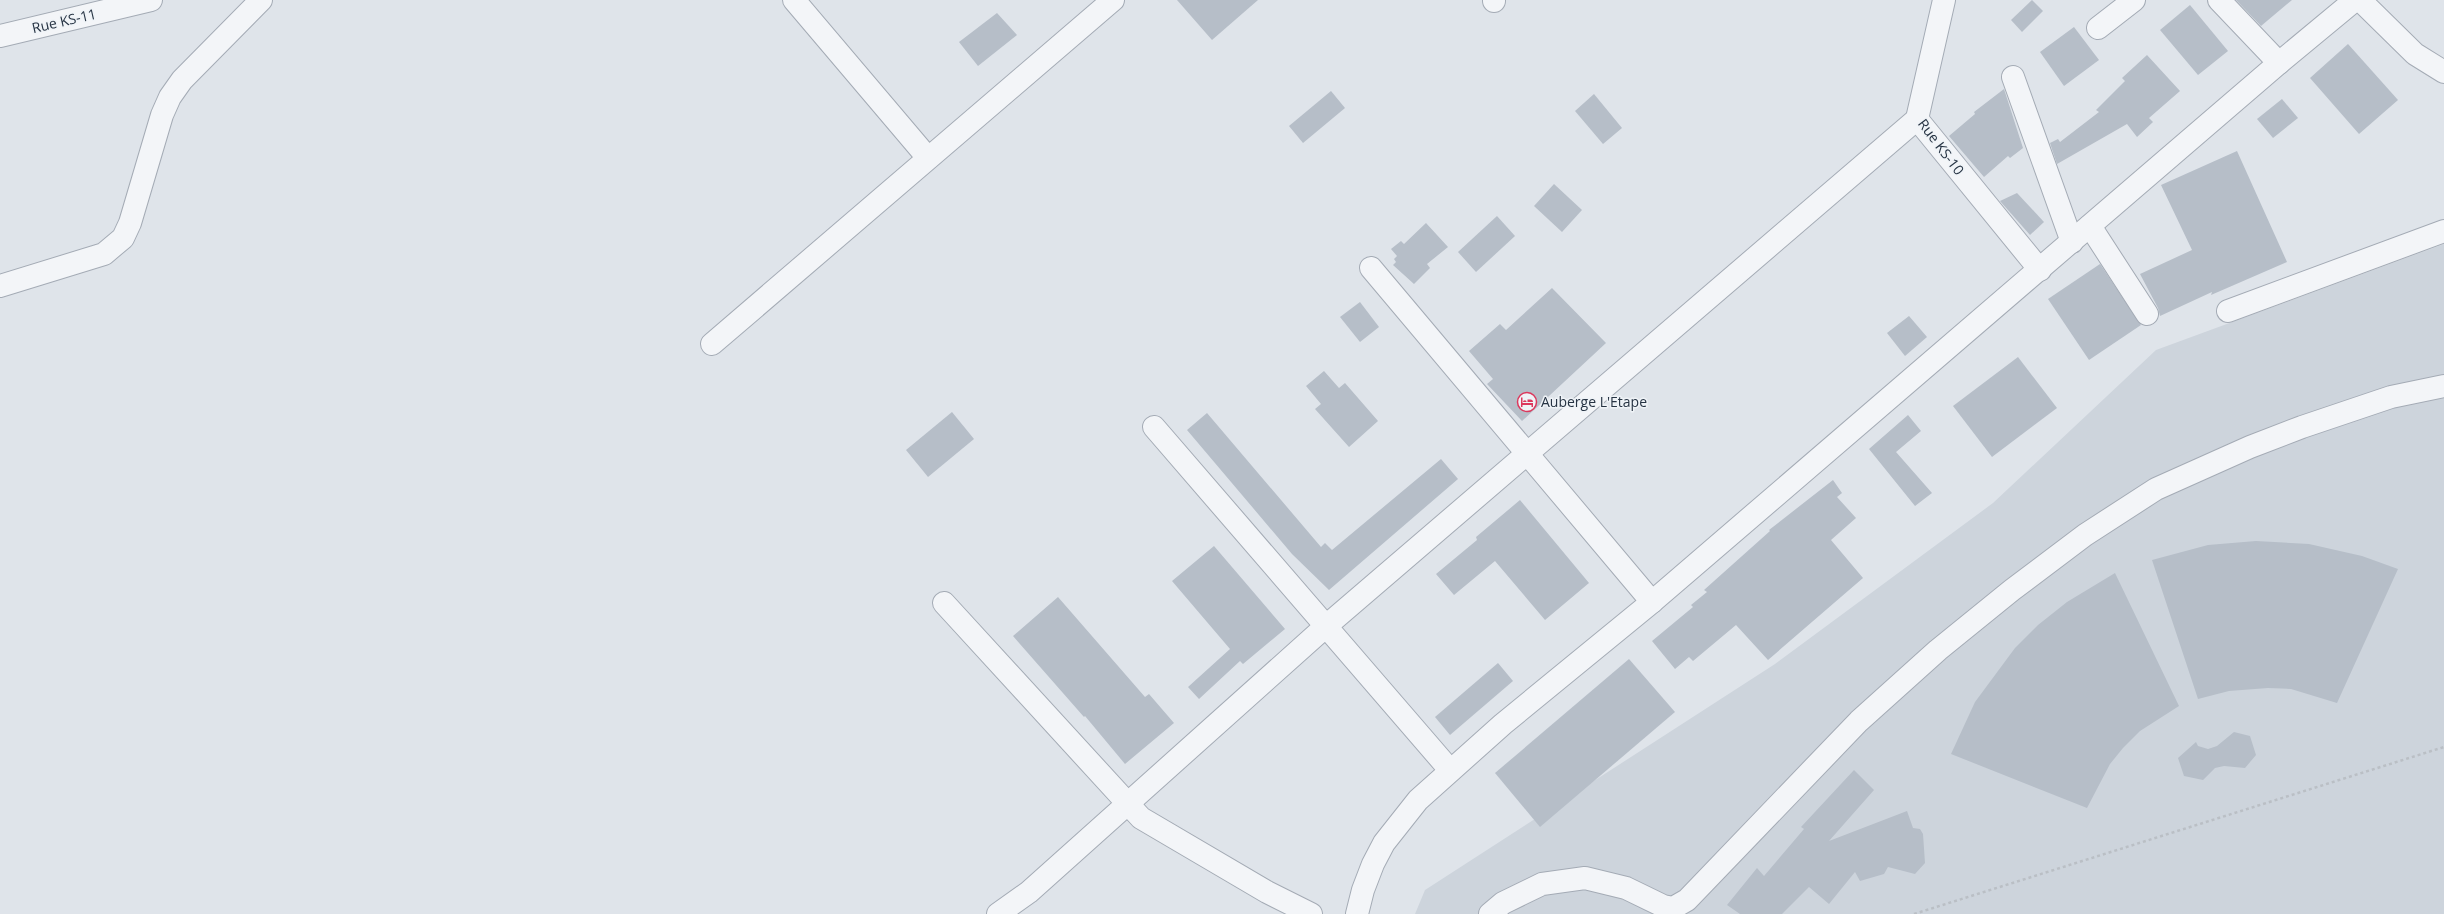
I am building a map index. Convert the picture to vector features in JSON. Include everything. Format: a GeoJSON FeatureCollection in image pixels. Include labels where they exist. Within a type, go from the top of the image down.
{"type":"FeatureCollection","features":[{"type":"Feature","properties":{"kind":"street","name":"Rue KS-11"},"geometry":{"type":"LineString","coordinates":[[0,36],[151,0]]}},
{"type":"Feature","properties":{"kind":"street"},"geometry":{"type":"LineString","coordinates":[[0,286],[104,254],[123,238],[130,223],[162,115],[170,97],[182,80],[261,0]]}},
{"type":"Feature","properties":{"kind":"street"},"geometry":{"type":"LineString","coordinates":[[794,0],[928,158]]}},
{"type":"Feature","properties":{"kind":"street"},"geometry":{"type":"LineString","coordinates":[[712,344],[1113,0]]}},
{"type":"Feature","properties":{"kind":"street","name":"Rue KS-10"},"geometry":{"type":"LineString","coordinates":[[1944,0],[1917,119],[2040,270]]}},
{"type":"Feature","properties":{"kind":"street"},"geometry":{"type":"LineString","coordinates":[[2098,28],[2134,0]]}},
{"type":"Feature","properties":{"kind":"street"},"geometry":{"type":"LineString","coordinates":[[2219,0],[2279,63]]}},
{"type":"Feature","properties":{"kind":"street"},"geometry":{"type":"LineString","coordinates":[[1358,914],[1367,875],[1384,843],[1418,800],[1450,770],[1503,724],[1652,602],[2279,63],[2355,0]]}},
{"type":"Feature","properties":{"kind":"street"},"geometry":{"type":"LineString","coordinates":[[2360,0],[2415,54],[2444,72]]}},
{"type":"Feature","properties":{"kind":"street"},"geometry":{"type":"LineString","coordinates":[[2013,77],[2072,242]]}},
{"type":"Feature","properties":{"kind":"street"},"geometry":{"type":"LineString","coordinates":[[998,914],[1029,892],[1127,806],[1325,627],[1917,119]]}},
{"type":"Feature","properties":{"kind":"street"},"geometry":{"type":"LineString","coordinates":[[2090,226],[2147,314]]}},
{"type":"Feature","properties":{"kind":"street"},"geometry":{"type":"LineString","coordinates":[[2228,311],[2444,231]]}},
{"type":"Feature","properties":{"kind":"street"},"geometry":{"type":"LineString","coordinates":[[1372,268],[1652,602]]}},
{"type":"Feature","properties":{"kind":"street"},"geometry":{"type":"LineString","coordinates":[[1490,914],[1503,902],[1542,884],[1585,878],[1626,888],[1663,906],[1673,908],[1687,900],[1859,720],[1950,640],[2012,590],[2085,536],[2156,490],[2250,447],[2302,427],[2384,399],[2444,386]]}},
{"type":"Feature","properties":{"kind":"street"},"geometry":{"type":"LineString","coordinates":[[1154,427],[1325,627],[1450,770]]}},
{"type":"Feature","properties":{"kind":"street"},"geometry":{"type":"LineString","coordinates":[[944,603],[1127,806],[1155,828],[1267,892],[1311,914]]}},
{"type":"Feature","properties":{"kind":"path"},"geometry":{"type":"LineString","coordinates":[[1914,914],[2444,747]]}},
{"type":"Feature","properties":{"kind":"shaded area"},"geometry":{"type":"Polygon","coordinates":[[[2444,244],[2444,914],[1415,914],[1425,890],[1775,664],[1993,503],[2156,350],[2444,244]]]}},
{"type":"Feature","properties":{"kind":"building"},"geometry":{"type":"Polygon","coordinates":[[[1177,0],[1258,0],[1212,40],[1177,0]]]}},
{"type":"Feature","properties":{"kind":"building"},"geometry":{"type":"Polygon","coordinates":[[[2032,0],[2043,11],[2022,32],[2011,20],[2032,0]]]}},
{"type":"Feature","properties":{"kind":"building"},"geometry":{"type":"Polygon","coordinates":[[[2236,0],[2292,0],[2261,26],[2236,0]]]}},
{"type":"Feature","properties":{"kind":"building"},"geometry":{"type":"Polygon","coordinates":[[[2190,5],[2228,51],[2198,75],[2160,30],[2190,5]]]}},
{"type":"Feature","properties":{"kind":"building"},"geometry":{"type":"Polygon","coordinates":[[[997,13],[1017,35],[978,66],[959,42],[997,13]]]}},
{"type":"Feature","properties":{"kind":"building"},"geometry":{"type":"Polygon","coordinates":[[[2074,27],[2099,60],[2064,86],[2040,52],[2074,27]]]}},
{"type":"Feature","properties":{"kind":"building"},"geometry":{"type":"Polygon","coordinates":[[[2348,44],[2398,100],[2359,134],[2310,78],[2348,44]]]}},
{"type":"Feature","properties":{"kind":"building"},"geometry":{"type":"Polygon","coordinates":[[[2147,55],[2180,91],[2149,118],[2153,122],[2137,137],[2127,124],[2057,164],[2050,143],[2058,139],[2060,142],[2099,112],[2096,110],[2125,81],[2122,78],[2147,55]]]}},
{"type":"Feature","properties":{"kind":"building"},"geometry":{"type":"Polygon","coordinates":[[[2004,89],[2023,148],[2010,158],[2008,156],[1984,177],[1949,136],[1975,114],[1974,112],[2004,89]]]}},
{"type":"Feature","properties":{"kind":"building"},"geometry":{"type":"Polygon","coordinates":[[[1331,91],[1345,108],[1303,143],[1289,126],[1331,91]]]}},
{"type":"Feature","properties":{"kind":"building"},"geometry":{"type":"Polygon","coordinates":[[[1594,94],[1622,128],[1603,144],[1575,111],[1594,94]]]}},
{"type":"Feature","properties":{"kind":"building"},"geometry":{"type":"Polygon","coordinates":[[[2282,99],[2298,118],[2273,138],[2257,119],[2282,99]]]}},
{"type":"Feature","properties":{"kind":"building"},"geometry":{"type":"Polygon","coordinates":[[[2237,151],[2287,262],[2211,295],[2212,292],[2160,316],[2158,308],[2140,274],[2192,250],[2161,185],[2237,151]]]}},
{"type":"Feature","properties":{"kind":"building"},"geometry":{"type":"Polygon","coordinates":[[[1554,184],[1582,210],[1562,232],[1534,206],[1554,184]]]}},
{"type":"Feature","properties":{"kind":"building"},"geometry":{"type":"Polygon","coordinates":[[[2017,193],[2044,222],[2030,235],[2000,201],[2017,193]]]}},
{"type":"Feature","properties":{"kind":"building"},"geometry":{"type":"Polygon","coordinates":[[[1497,216],[1515,236],[1476,272],[1458,252],[1497,216]]]}},
{"type":"Feature","properties":{"kind":"building"},"geometry":{"type":"Polygon","coordinates":[[[1426,223],[1448,247],[1427,264],[1430,268],[1414,284],[1393,265],[1396,262],[1394,259],[1397,256],[1391,249],[1401,241],[1404,244],[1426,223]]]}},
{"type":"Feature","properties":{"kind":"building"},"geometry":{"type":"Polygon","coordinates":[[[2100,264],[2141,325],[2089,360],[2048,299],[2100,264]]]}},
{"type":"Feature","properties":{"kind":"building"},"geometry":{"type":"Polygon","coordinates":[[[1552,288],[1606,343],[1522,421],[1487,384],[1493,379],[1469,351],[1500,324],[1506,330],[1552,288]]]}},
{"type":"Feature","properties":{"kind":"building"},"geometry":{"type":"Polygon","coordinates":[[[1360,302],[1379,327],[1360,342],[1340,317],[1360,302]]]}},
{"type":"Feature","properties":{"kind":"building"},"geometry":{"type":"Polygon","coordinates":[[[1909,316],[1927,337],[1905,356],[1887,333],[1909,316]]]}},
{"type":"Feature","properties":{"kind":"building"},"geometry":{"type":"Polygon","coordinates":[[[2018,357],[2057,408],[1992,457],[1953,406],[2018,357]]]}},
{"type":"Feature","properties":{"kind":"building"},"geometry":{"type":"Polygon","coordinates":[[[1324,371],[1339,388],[1345,383],[1378,421],[1349,447],[1315,409],[1321,404],[1306,386],[1324,371]]]}},
{"type":"Feature","properties":{"kind":"building"},"geometry":{"type":"Polygon","coordinates":[[[952,412],[974,439],[928,477],[906,450],[952,412]]]}},
{"type":"Feature","properties":{"kind":"building"},"geometry":{"type":"Polygon","coordinates":[[[1207,413],[1321,547],[1325,543],[1332,550],[1441,459],[1458,479],[1329,590],[1292,554],[1187,430],[1207,413]]]}},
{"type":"Feature","properties":{"kind":"building"},"geometry":{"type":"Polygon","coordinates":[[[1908,415],[1921,431],[1896,452],[1932,493],[1915,506],[1869,449],[1908,415]]]}},
{"type":"Feature","properties":{"kind":"building"},"geometry":{"type":"Polygon","coordinates":[[[1833,480],[1842,493],[1837,497],[1856,518],[1831,540],[1863,578],[1768,660],[1736,625],[1693,661],[1689,657],[1675,669],[1652,641],[1693,607],[1691,605],[1707,592],[1704,590],[1770,531],[1769,530],[1833,480]]]}},
{"type":"Feature","properties":{"kind":"building"},"geometry":{"type":"Polygon","coordinates":[[[1520,500],[1589,583],[1545,620],[1495,561],[1454,595],[1436,574],[1477,540],[1476,537],[1520,500]]]}},
{"type":"Feature","properties":{"kind":"building"},"geometry":{"type":"Polygon","coordinates":[[[2256,541],[2309,544],[2362,556],[2398,569],[2337,703],[2291,689],[2268,688],[2229,691],[2198,699],[2152,560],[2208,545],[2256,541]]]}},
{"type":"Feature","properties":{"kind":"building"},"geometry":{"type":"Polygon","coordinates":[[[1214,546],[1285,629],[1243,664],[1240,661],[1199,699],[1188,687],[1230,649],[1172,581],[1214,546]]]}},
{"type":"Feature","properties":{"kind":"building"},"geometry":{"type":"Polygon","coordinates":[[[2115,573],[2179,706],[2140,731],[2123,748],[2110,764],[2087,808],[1951,754],[1975,702],[2015,648],[2038,625],[2067,602],[2115,573]]]}},
{"type":"Feature","properties":{"kind":"building"},"geometry":{"type":"Polygon","coordinates":[[[1058,597],[1145,697],[1149,694],[1174,723],[1125,764],[1085,716],[1084,717],[1013,636],[1058,597]]]}},
{"type":"Feature","properties":{"kind":"building"},"geometry":{"type":"Polygon","coordinates":[[[1629,659],[1675,712],[1540,827],[1495,773],[1629,659]]]}},
{"type":"Feature","properties":{"kind":"building"},"geometry":{"type":"Polygon","coordinates":[[[1498,663],[1513,681],[1450,735],[1435,717],[1498,663]]]}},
{"type":"Feature","properties":{"kind":"building"},"geometry":{"type":"Polygon","coordinates":[[[2234,732],[2250,736],[2256,755],[2245,768],[2224,766],[2215,768],[2203,780],[2184,776],[2178,758],[2196,742],[2198,746],[2208,749],[2217,746],[2234,732]]]}},
{"type":"Feature","properties":{"kind":"building"},"geometry":{"type":"Polygon","coordinates":[[[1854,770],[1874,790],[1829,841],[1907,811],[1913,828],[1920,829],[1923,834],[1925,863],[1915,874],[1888,867],[1884,874],[1860,881],[1855,872],[1829,904],[1809,887],[1782,914],[1740,914],[1727,905],[1757,868],[1764,876],[1804,829],[1801,827],[1854,770]]]}},
{"type":"Feature","properties":{"kind":"place","name":"Auberge L'Etape"},"geometry":{"type":"Point","coordinates":[1527,402]}}]}
